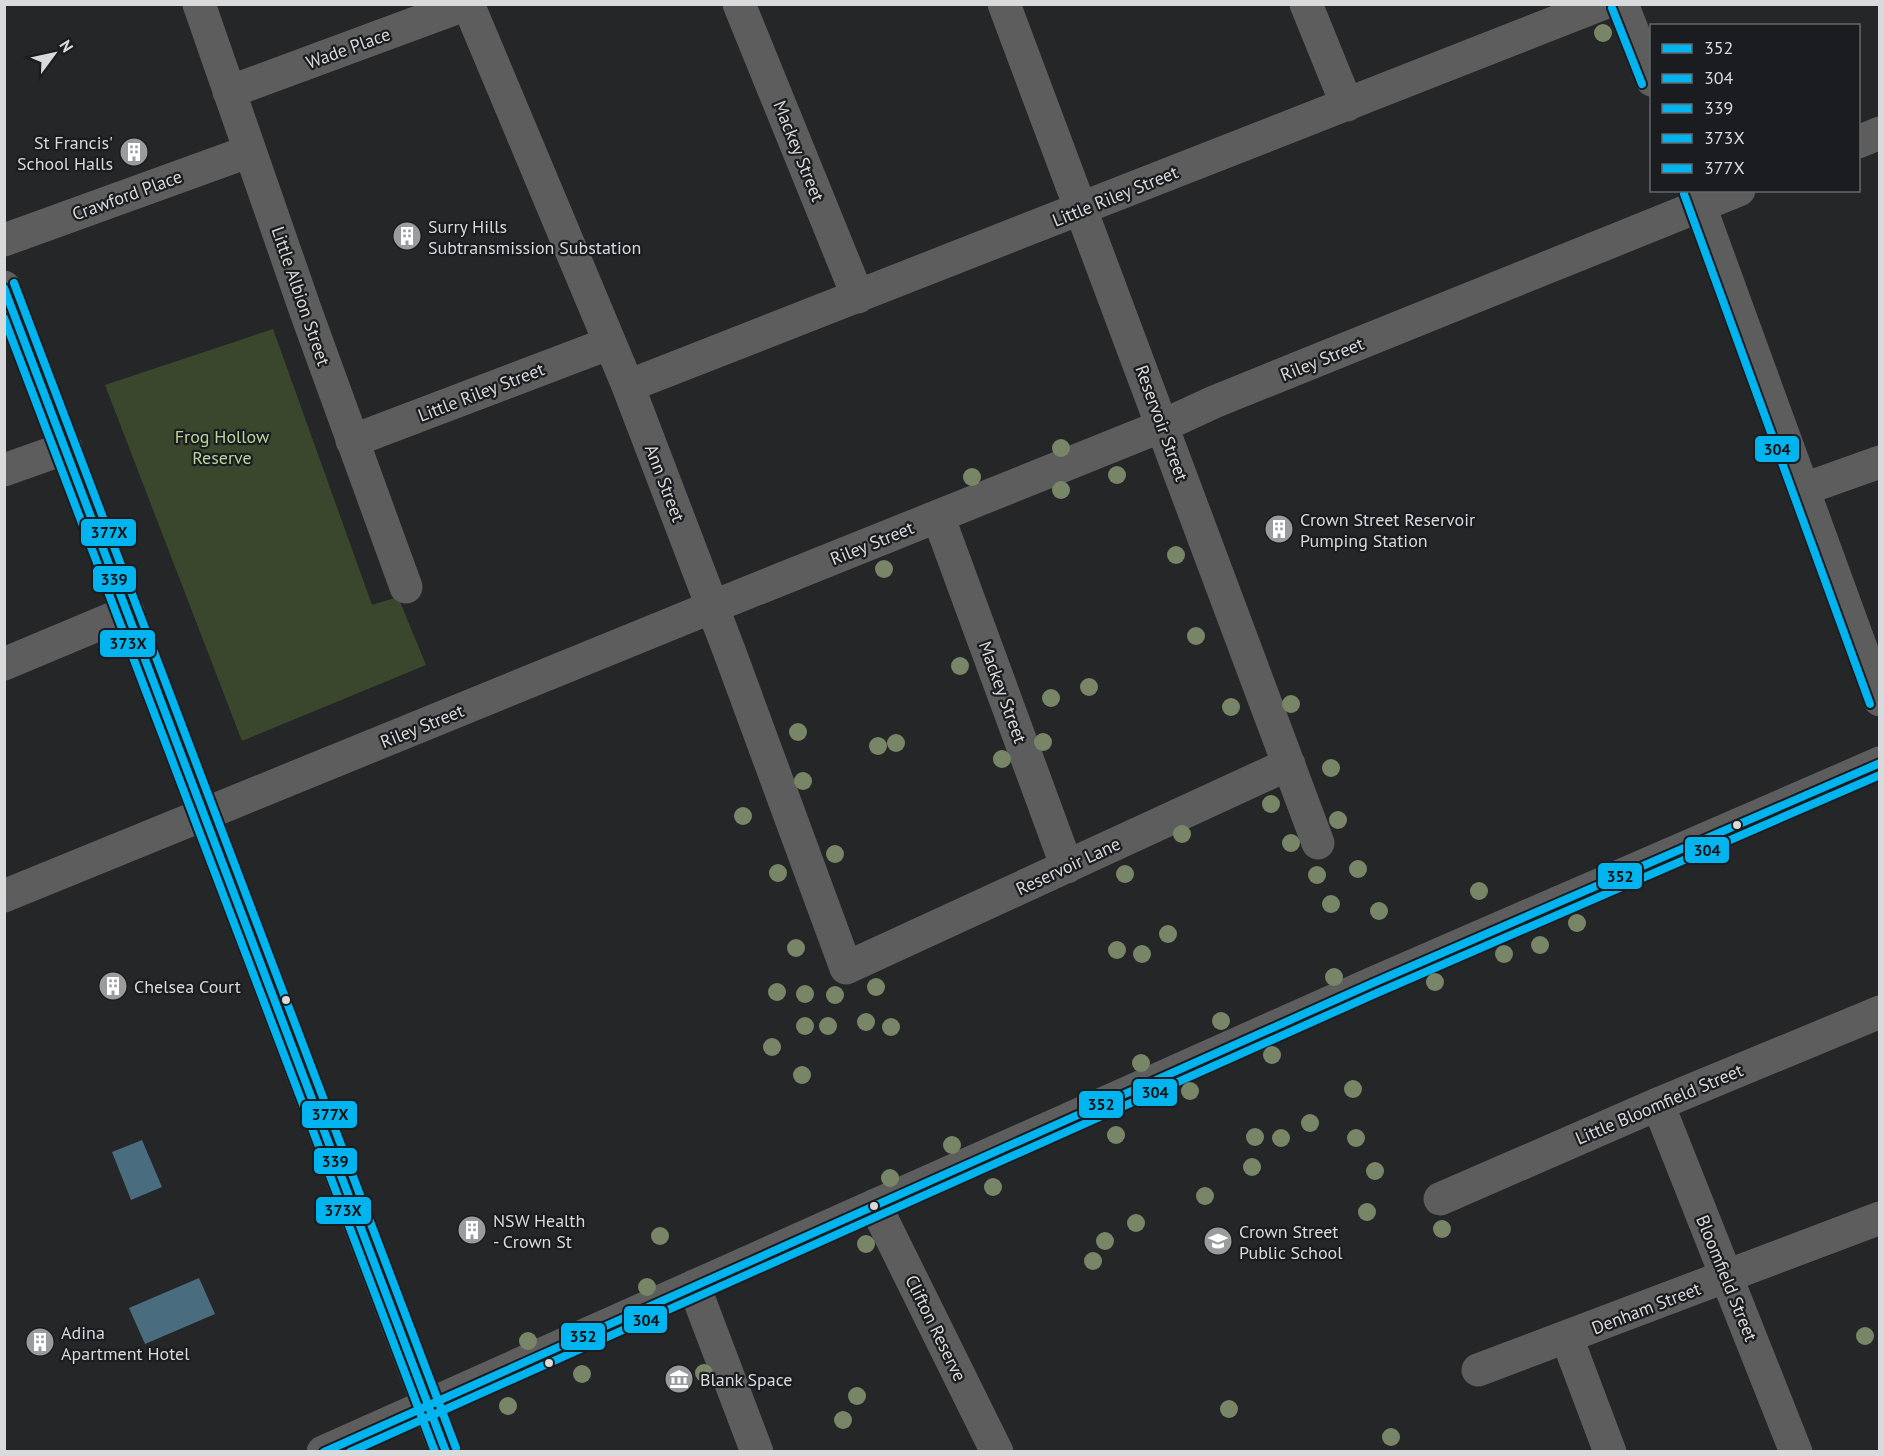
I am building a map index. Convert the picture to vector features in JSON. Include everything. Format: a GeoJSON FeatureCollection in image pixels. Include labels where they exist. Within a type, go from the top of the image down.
{"type":"FeatureCollection","features":[{"type":"Feature","properties":{"kind":"main road"},"geometry":{"type":"LineString","coordinates":[[4,287],[206,814],[446,1452]]}},
{"type":"Feature","properties":{"kind":"street","name":"Little Albion Street"},"geometry":{"type":"LineString","coordinates":[[199,4],[306,312],[406,587]]}},
{"type":"Feature","properties":{"kind":"street","name":"Wade Place"},"geometry":{"type":"LineString","coordinates":[[229,92],[468,4]]}},
{"type":"Feature","properties":{"kind":"street","name":"Ann Street"},"geometry":{"type":"LineString","coordinates":[[468,4],[628,386],[846,968]]}},
{"type":"Feature","properties":{"kind":"street","name":"Mackey Street"},"geometry":{"type":"LineString","coordinates":[[740,4],[858,297]]}},
{"type":"Feature","properties":{"kind":"street","name":"Reservoir Street"},"geometry":{"type":"LineString","coordinates":[[1004,4],[1318,843]]}},
{"type":"Feature","properties":{"kind":"street"},"geometry":{"type":"LineString","coordinates":[[1306,4],[1347,105]]}},
{"type":"Feature","properties":{"kind":"street","name":"Little Riley Street"},"geometry":{"type":"LineString","coordinates":[[628,386],[1602,4]]}},
{"type":"Feature","properties":{"kind":"street"},"geometry":{"type":"LineString","coordinates":[[1622,4],[1650,75]]}},
{"type":"Feature","properties":{"kind":"street"},"geometry":{"type":"LineString","coordinates":[[1860,141],[1880,133]]}},
{"type":"Feature","properties":{"kind":"street","name":"Crawford Place"},"geometry":{"type":"LineString","coordinates":[[4,240],[250,151]]}},
{"type":"Feature","properties":{"kind":"street","name":"Riley Street"},"geometry":{"type":"LineString","coordinates":[[4,896],[1162,426],[1696,198],[1729,192]]}},
{"type":"Feature","properties":{"kind":"street"},"geometry":{"type":"LineString","coordinates":[[1696,198],[1880,700]]}},
{"type":"Feature","properties":{"kind":"street","name":"Little Riley Street"},"geometry":{"type":"LineString","coordinates":[[352,441],[610,343]]}},
{"type":"Feature","properties":{"kind":"street"},"geometry":{"type":"LineString","coordinates":[[4,470],[66,448]]}},
{"type":"Feature","properties":{"kind":"street"},"geometry":{"type":"LineString","coordinates":[[1804,489],[1880,462]]}},
{"type":"Feature","properties":{"kind":"street","name":"Mackey Street"},"geometry":{"type":"LineString","coordinates":[[938,516],[1067,867]]}},
{"type":"Feature","properties":{"kind":"street"},"geometry":{"type":"LineString","coordinates":[[4,664],[128,612]]}},
{"type":"Feature","properties":{"kind":"street"},"geometry":{"type":"LineString","coordinates":[[324,1452],[1372,983],[1880,763]]}},
{"type":"Feature","properties":{"kind":"street","name":"Reservoir Lane"},"geometry":{"type":"LineString","coordinates":[[846,968],[1289,764]]}},
{"type":"Feature","properties":{"kind":"street","name":"Little Bloomfield Street"},"geometry":{"type":"LineString","coordinates":[[1440,1199],[1658,1104],[1880,1012]]}},
{"type":"Feature","properties":{"kind":"street","name":"Bloomfield Street"},"geometry":{"type":"LineString","coordinates":[[1658,1104],[1796,1452]]}},
{"type":"Feature","properties":{"kind":"street","name":"Clifton Reserve"},"geometry":{"type":"LineString","coordinates":[[875,1205],[997,1452]]}},
{"type":"Feature","properties":{"kind":"street","name":"Denham Street"},"geometry":{"type":"LineString","coordinates":[[1478,1370],[1880,1218]]}},
{"type":"Feature","properties":{"kind":"street"},"geometry":{"type":"LineString","coordinates":[[694,1286],[757,1452]]}},
{"type":"Feature","properties":{"kind":"street"},"geometry":{"type":"LineString","coordinates":[[1567,1338],[1610,1452]]}},
{"type":"Feature","properties":{"kind":"green space","name":"Frog Hollow Reserve"},"geometry":{"type":"Polygon","coordinates":[[[273,329],[372,605],[398,597],[426,665],[242,741],[105,385],[273,329]]]}},
{"type":"Feature","properties":{"kind":"water"},"geometry":{"type":"Polygon","coordinates":[[[142,1140],[162,1187],[131,1200],[112,1152],[142,1140]]]}},
{"type":"Feature","properties":{"kind":"water"},"geometry":{"type":"Polygon","coordinates":[[[199,1278],[215,1314],[145,1344],[129,1308],[199,1278]]]}},
{"type":"Feature","properties":{"kind":"transit line","name":"304"},"geometry":{"type":"LineString","coordinates":[[1612,8],[1642,84]]}},
{"type":"Feature","properties":{"kind":"transit line","name":"304"},"geometry":{"type":"LineString","coordinates":[[1684,194],[1870,704]]}},
{"type":"Feature","properties":{"kind":"transit line","name":"377X"},"geometry":{"type":"LineString","coordinates":[[14,283],[456,1448]]}},
{"type":"Feature","properties":{"kind":"transit line","name":"339"},"geometry":{"type":"LineString","coordinates":[[4,288],[446,1452]]}},
{"type":"Feature","properties":{"kind":"transit line","name":"373X"},"geometry":{"type":"LineString","coordinates":[[4,318],[435,1452]]}},
{"type":"Feature","properties":{"kind":"transit line","name":"352"},"geometry":{"type":"LineString","coordinates":[[324,1452],[1373,983],[1880,763]]}},
{"type":"Feature","properties":{"kind":"transit line","name":"304"},"geometry":{"type":"LineString","coordinates":[[350,1452],[1377,993],[1880,775]]}},
{"type":"Feature","properties":{"kind":"place","name":"St Francis' School Halls"},"geometry":{"type":"Point","coordinates":[134,152]}},
{"type":"Feature","properties":{"kind":"place","name":"Surry Hills Subtransmission Substation"},"geometry":{"type":"Point","coordinates":[407,236]}},
{"type":"Feature","properties":{"kind":"place","name":"Crown Street Reservoir Pumping Station"},"geometry":{"type":"Point","coordinates":[1279,529]}},
{"type":"Feature","properties":{"kind":"place","name":"Chelsea Court"},"geometry":{"type":"Point","coordinates":[113,986]}},
{"type":"Feature","properties":{"kind":"place","name":"NSW Health - Crown St"},"geometry":{"type":"Point","coordinates":[472,1230]}},
{"type":"Feature","properties":{"kind":"place","name":"Crown Street Public School"},"geometry":{"type":"Point","coordinates":[1218,1241]}},
{"type":"Feature","properties":{"kind":"place","name":"Adina Apartment Hotel"},"geometry":{"type":"Point","coordinates":[40,1342]}},
{"type":"Feature","properties":{"kind":"place","name":"Blank Space"},"geometry":{"type":"Point","coordinates":[679,1379]}}]}
